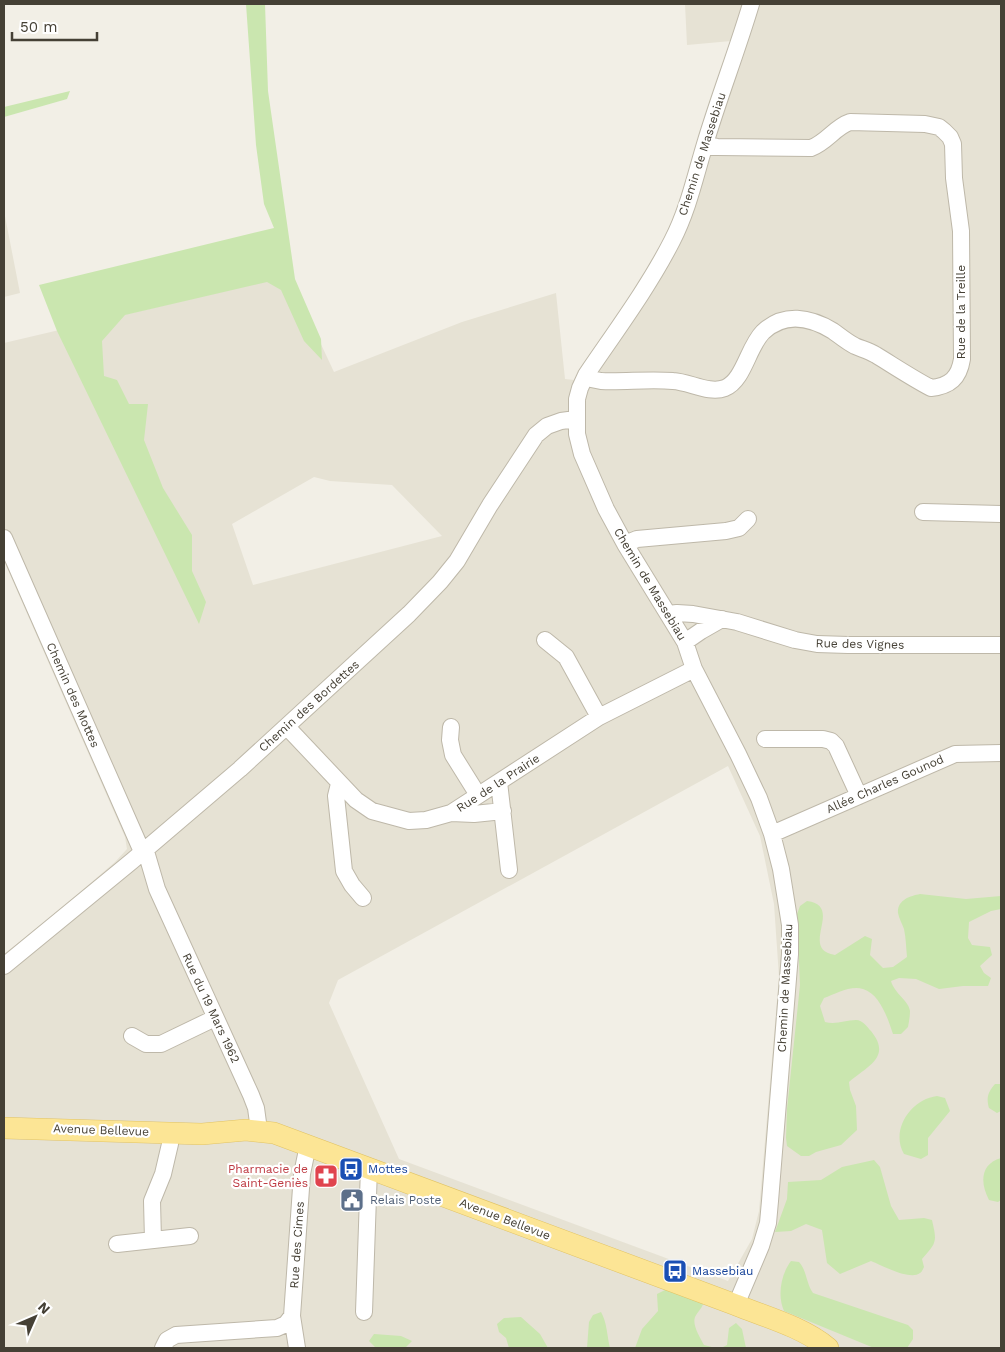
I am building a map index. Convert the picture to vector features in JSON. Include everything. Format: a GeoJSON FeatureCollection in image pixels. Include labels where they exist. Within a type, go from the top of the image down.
{"type":"FeatureCollection","features":[{"type":"Feature","properties":{"kind":"main road","name":"Avenue Bellevue"},"geometry":{"type":"LineString","coordinates":[[4,1128],[217,1134],[259,1130],[274,1132],[736,1305],[792,1327],[828,1348]]}},
{"type":"Feature","properties":{"kind":"street","name":"Chemin de Massebiau"},"geometry":{"type":"LineString","coordinates":[[736,1305],[768,1223],[788,984],[790,925],[782,869],[772,834],[758,798],[738,754],[694,669],[685,642],[625,544],[606,509],[582,454],[577,434],[576,419],[577,399],[586,376],[656,270],[672,241],[692,193],[705,145],[751,4]]}},
{"type":"Feature","properties":{"kind":"street","name":"Rue de la Treille"},"geometry":{"type":"LineString","coordinates":[[586,376],[601,381],[673,381],[714,390],[724,388],[734,382],[756,341],[763,332],[775,324],[788,319],[801,318],[815,322],[832,331],[855,346],[874,354],[931,388],[950,384],[956,377],[962,359],[961,231],[954,178],[953,144],[944,130],[925,124],[850,122],[842,125],[824,141],[811,148],[717,147],[705,145]]}},
{"type":"Feature","properties":{"kind":"street","name":"Chemin des Bordettes"},"geometry":{"type":"LineString","coordinates":[[4,966],[226,781],[409,614],[457,561],[490,505],[536,435],[547,426],[561,421],[576,419]]}},
{"type":"Feature","properties":{"kind":"street"},"geometry":{"type":"LineString","coordinates":[[923,512],[1001,514]]}},
{"type":"Feature","properties":{"kind":"street"},"geometry":{"type":"LineString","coordinates":[[625,544],[637,539],[726,531],[739,528],[748,519]]}},
{"type":"Feature","properties":{"kind":"street","name":"Chemin des Mottes"},"geometry":{"type":"LineString","coordinates":[[4,538],[140,847],[138,856]]}},
{"type":"Feature","properties":{"kind":"street","name":"Rue des Vignes"},"geometry":{"type":"LineString","coordinates":[[668,614],[693,614],[737,622],[795,640],[817,644],[848,646],[1001,645]]}},
{"type":"Feature","properties":{"kind":"street"},"geometry":{"type":"LineString","coordinates":[[685,642],[722,619]]}},
{"type":"Feature","properties":{"kind":"street"},"geometry":{"type":"LineString","coordinates":[[545,640],[566,657],[599,717]]}},
{"type":"Feature","properties":{"kind":"street","name":"Rue de la Prairie"},"geometry":{"type":"LineString","coordinates":[[287,727],[339,784],[356,800],[372,811],[408,821],[426,820],[451,813],[599,717],[694,669]]}},
{"type":"Feature","properties":{"kind":"street"},"geometry":{"type":"LineString","coordinates":[[451,727],[452,755],[478,796]]}},
{"type":"Feature","properties":{"kind":"street"},"geometry":{"type":"LineString","coordinates":[[766,739],[823,739],[831,742],[836,746],[858,796]]}},
{"type":"Feature","properties":{"kind":"street","name":"Allée Charles Gounod"},"geometry":{"type":"LineString","coordinates":[[772,834],[955,754],[1001,753]]}},
{"type":"Feature","properties":{"kind":"street"},"geometry":{"type":"LineString","coordinates":[[499,782],[509,870]]}},
{"type":"Feature","properties":{"kind":"street"},"geometry":{"type":"LineString","coordinates":[[339,784],[336,796],[344,871],[363,898]]}},
{"type":"Feature","properties":{"kind":"street"},"geometry":{"type":"LineString","coordinates":[[451,813],[474,814],[503,811]]}},
{"type":"Feature","properties":{"kind":"street","name":"Rue du 19 Mars 1962"},"geometry":{"type":"LineString","coordinates":[[138,856],[147,855],[157,889],[251,1095],[256,1108],[259,1130]]}},
{"type":"Feature","properties":{"kind":"street"},"geometry":{"type":"LineString","coordinates":[[132,1036],[146,1044],[162,1044],[215,1018]]}},
{"type":"Feature","properties":{"kind":"street"},"geometry":{"type":"LineString","coordinates":[[153,1240],[152,1201],[163,1174],[170,1144],[170,1132]]}},
{"type":"Feature","properties":{"kind":"street","name":"Rue des Cimes"},"geometry":{"type":"LineString","coordinates":[[297,1348],[292,1316],[302,1174],[308,1145]]}},
{"type":"Feature","properties":{"kind":"street"},"geometry":{"type":"LineString","coordinates":[[364,1312],[369,1168]]}},
{"type":"Feature","properties":{"kind":"street"},"geometry":{"type":"LineString","coordinates":[[117,1244],[190,1236]]}},
{"type":"Feature","properties":{"kind":"street"},"geometry":{"type":"LineString","coordinates":[[163,1348],[167,1340],[176,1335],[277,1328],[286,1324],[292,1316]]}},
{"type":"Feature","properties":{"kind":"shaded area"},"geometry":{"type":"Polygon","coordinates":[[[685,4],[1001,4],[1001,1348],[4,1348],[4,954],[50,918],[115,862],[127,849],[125,837],[4,561],[4,343],[289,276],[334,372],[462,322],[556,293],[565,379],[574,380],[583,370],[652,263],[675,221],[731,41],[687,45],[685,4]],[[314,477],[232,524],[253,585],[442,536],[392,485],[330,481],[314,477]],[[728,766],[338,980],[329,1003],[399,1159],[728,1281],[752,1239],[759,1211],[779,977],[774,904],[760,836],[728,766]]]}},
{"type":"Feature","properties":{"kind":"shaded area"},"geometry":{"type":"Polygon","coordinates":[[[4,211],[20,293],[4,297],[4,211]]]}},
{"type":"Feature","properties":{"kind":"green space"},"geometry":{"type":"Polygon","coordinates":[[[246,4],[265,4],[268,91],[295,279],[321,339],[322,360],[304,341],[281,290],[267,282],[125,315],[102,341],[104,376],[117,380],[129,404],[148,404],[144,440],[163,488],[192,535],[192,571],[206,602],[199,624],[57,331],[39,285],[274,228],[264,204],[256,145],[246,4]]]}},
{"type":"Feature","properties":{"kind":"green space"},"geometry":{"type":"Polygon","coordinates":[[[70,91],[67,99],[4,117],[4,107],[70,91]]]}},
{"type":"Feature","properties":{"kind":"green space"},"geometry":{"type":"Polygon","coordinates":[[[920,894],[966,899],[1001,896],[1001,909],[991,911],[969,922],[968,938],[972,945],[990,947],[992,955],[980,966],[984,973],[991,978],[988,986],[963,986],[939,989],[916,979],[899,978],[891,981],[910,1011],[908,1027],[901,1034],[893,1034],[879,1001],[863,989],[843,990],[824,998],[820,1006],[825,1022],[861,1021],[877,1040],[879,1048],[875,1060],[870,1066],[849,1082],[856,1106],[857,1130],[841,1145],[816,1152],[809,1156],[801,1156],[787,1146],[786,1138],[787,1109],[800,985],[797,914],[800,906],[807,901],[818,905],[822,911],[820,945],[825,951],[835,955],[865,936],[872,939],[870,955],[883,968],[893,967],[907,957],[906,939],[898,909],[908,897],[920,894]]]}},
{"type":"Feature","properties":{"kind":"green space"},"geometry":{"type":"Polygon","coordinates":[[[995,1084],[1001,1084],[1001,1111],[997,1113],[989,1108],[988,1101],[989,1092],[995,1084]]]}},
{"type":"Feature","properties":{"kind":"green space"},"geometry":{"type":"Polygon","coordinates":[[[937,1096],[945,1098],[950,1111],[928,1138],[928,1155],[921,1159],[904,1154],[900,1145],[900,1135],[901,1126],[906,1117],[911,1109],[919,1103],[937,1096]]]}},
{"type":"Feature","properties":{"kind":"green space"},"geometry":{"type":"Polygon","coordinates":[[[1001,1158],[1001,1200],[998,1202],[989,1200],[983,1181],[989,1165],[1001,1158]]]}},
{"type":"Feature","properties":{"kind":"green space"},"geometry":{"type":"Polygon","coordinates":[[[874,1160],[880,1167],[891,1206],[899,1220],[924,1218],[932,1220],[935,1241],[922,1259],[924,1267],[921,1273],[915,1275],[903,1274],[871,1261],[840,1274],[827,1263],[822,1230],[806,1224],[791,1231],[775,1232],[787,1199],[788,1182],[821,1180],[842,1167],[874,1160]]]}},
{"type":"Feature","properties":{"kind":"green space"},"geometry":{"type":"Polygon","coordinates":[[[791,1261],[799,1262],[802,1266],[813,1293],[908,1325],[913,1330],[913,1339],[907,1348],[874,1348],[784,1311],[781,1299],[781,1285],[791,1261]]]}},
{"type":"Feature","properties":{"kind":"green space"},"geometry":{"type":"Polygon","coordinates":[[[665,1290],[681,1293],[704,1302],[695,1317],[695,1327],[704,1345],[716,1348],[635,1348],[642,1329],[658,1311],[657,1294],[665,1290]]]}},
{"type":"Feature","properties":{"kind":"green space"},"geometry":{"type":"Polygon","coordinates":[[[601,1312],[606,1325],[610,1348],[587,1348],[589,1322],[593,1315],[601,1312]]]}},
{"type":"Feature","properties":{"kind":"green space"},"geometry":{"type":"Polygon","coordinates":[[[521,1317],[540,1334],[548,1348],[509,1348],[506,1338],[499,1332],[497,1324],[504,1318],[521,1317]]]}},
{"type":"Feature","properties":{"kind":"green space"},"geometry":{"type":"Polygon","coordinates":[[[736,1323],[742,1329],[746,1348],[721,1348],[727,1345],[729,1328],[736,1323]]]}},
{"type":"Feature","properties":{"kind":"green space"},"geometry":{"type":"Polygon","coordinates":[[[374,1334],[401,1336],[412,1341],[405,1348],[376,1348],[369,1341],[374,1334]]]}},
{"type":"Feature","properties":{"kind":"place","name":"Mottes"},"geometry":{"type":"Point","coordinates":[351,1169]}},
{"type":"Feature","properties":{"kind":"place","name":"Pharmacie de Saint-Geniès"},"geometry":{"type":"Point","coordinates":[326,1176]}},
{"type":"Feature","properties":{"kind":"place","name":"Relais Poste"},"geometry":{"type":"Point","coordinates":[352,1200]}},
{"type":"Feature","properties":{"kind":"place","name":"Massebiau"},"geometry":{"type":"Point","coordinates":[675,1271]}}]}
